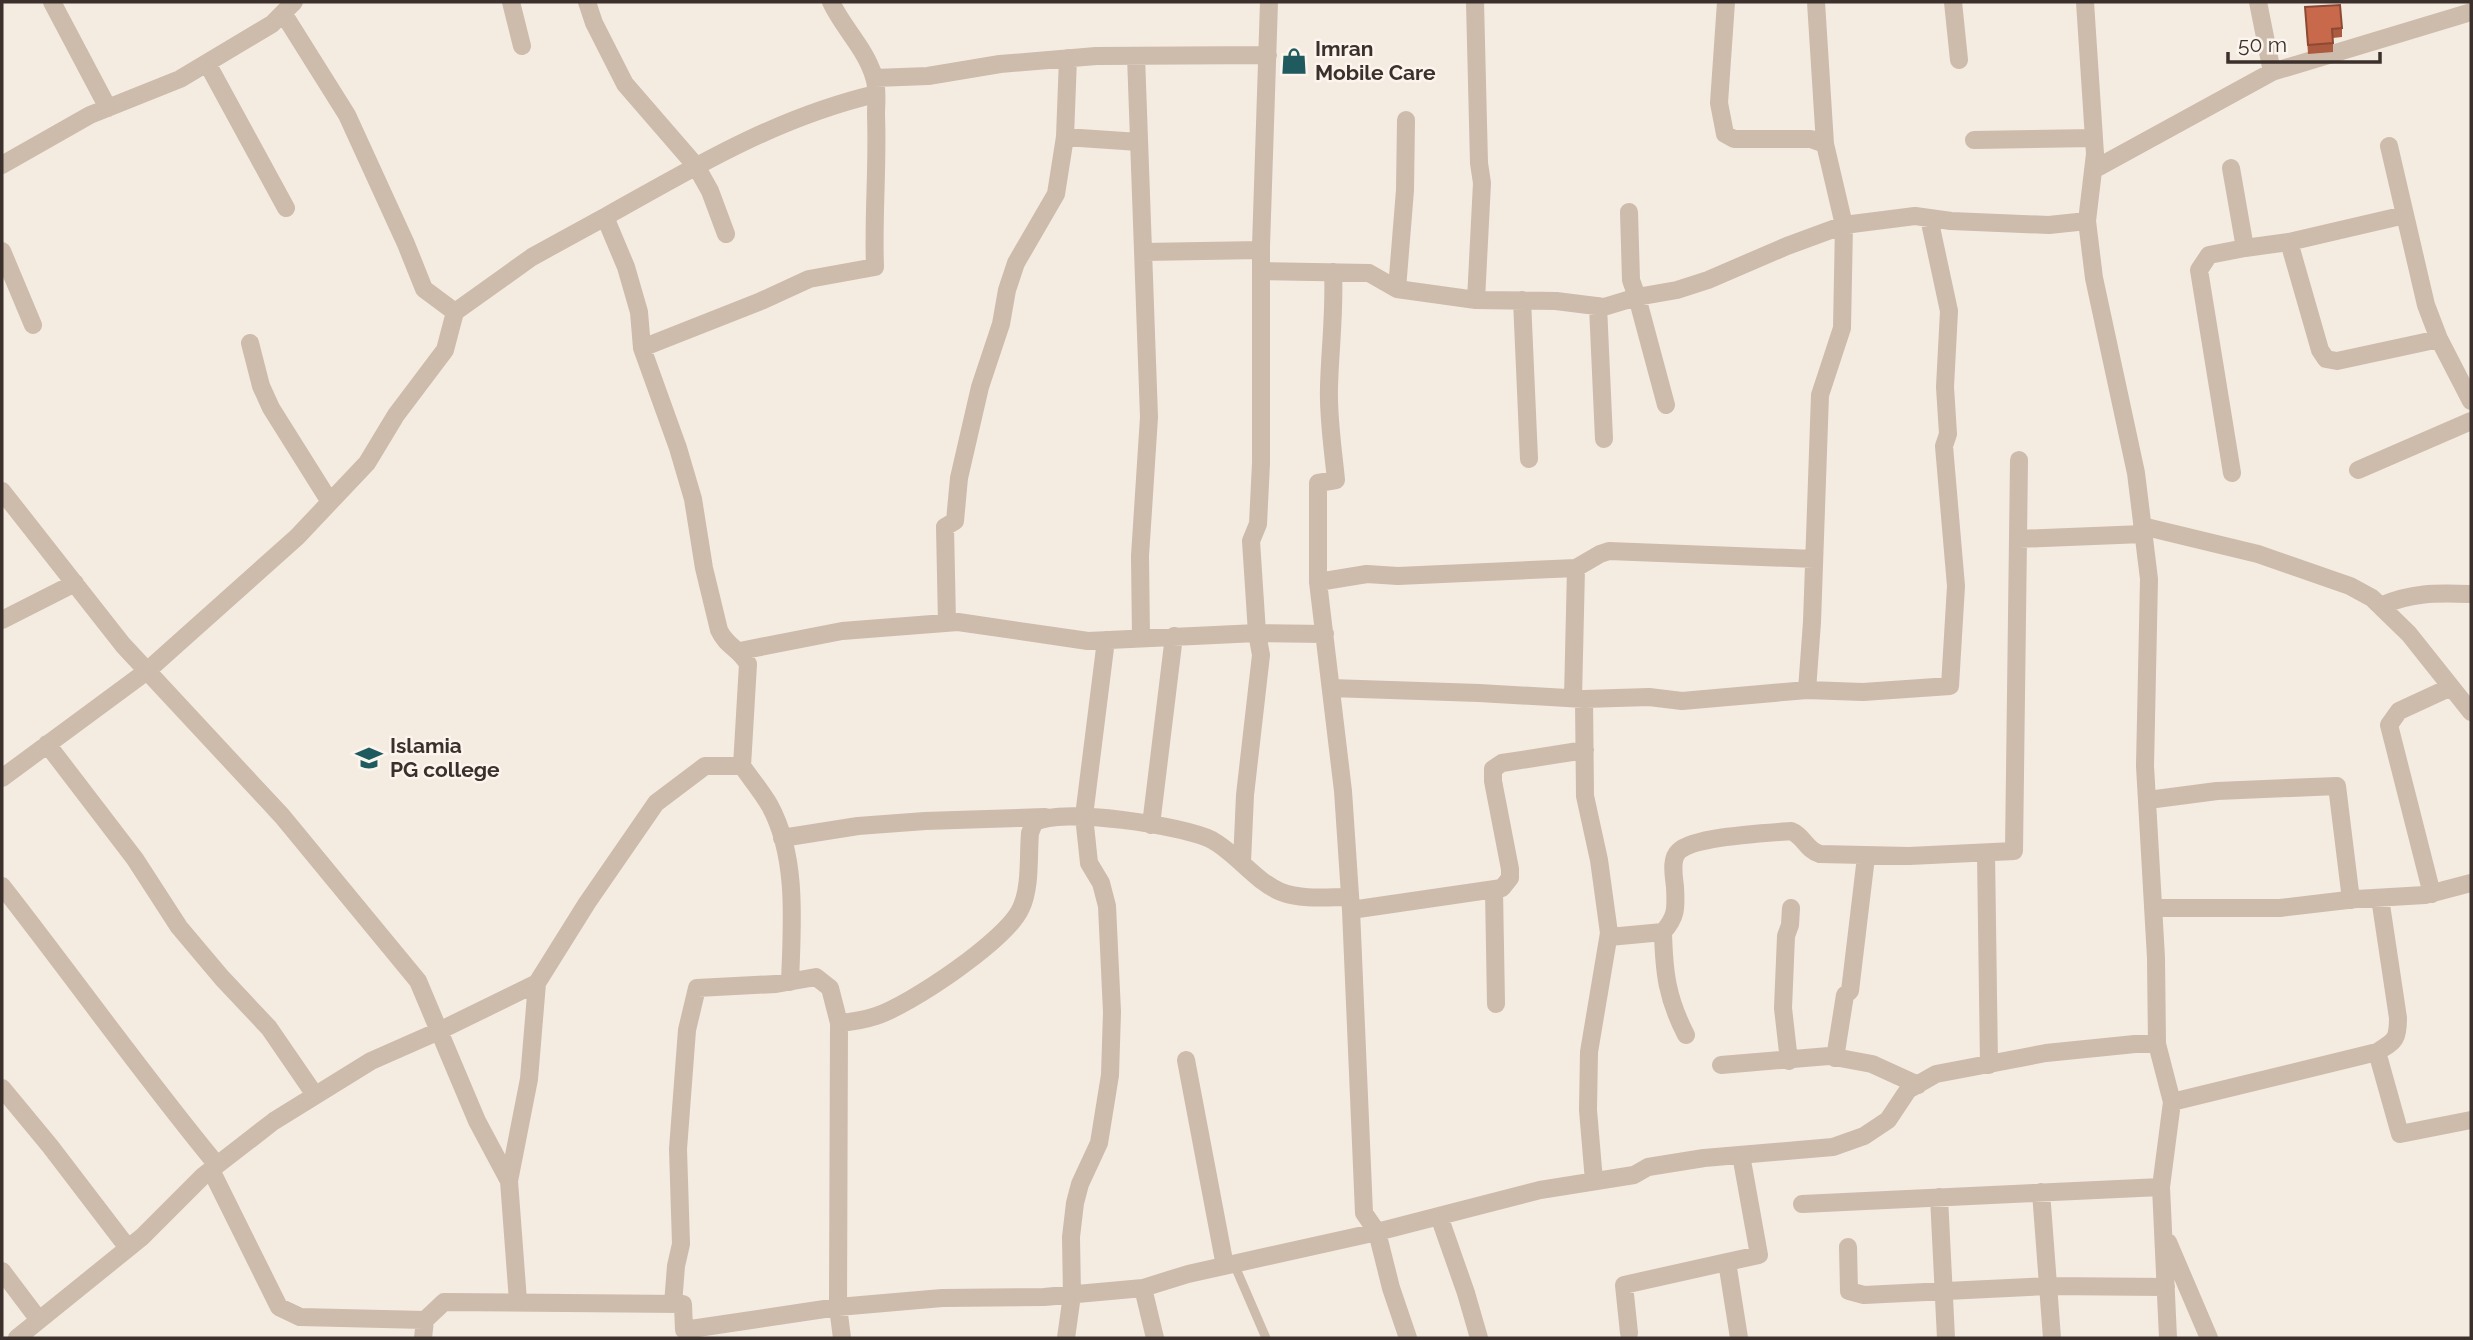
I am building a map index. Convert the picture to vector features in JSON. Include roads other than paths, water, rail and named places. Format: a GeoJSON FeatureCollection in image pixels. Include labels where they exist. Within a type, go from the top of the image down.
{"type":"FeatureCollection","features":[{"type":"Feature","properties":{"kind":"street"},"geometry":{"type":"LineString","coordinates":[[52,2],[108,108]]}},
{"type":"Feature","properties":{"kind":"street"},"geometry":{"type":"LineString","coordinates":[[511,2],[522,46]]}},
{"type":"Feature","properties":{"kind":"street"},"geometry":{"type":"LineString","coordinates":[[587,2],[594,23],[625,83],[696,166],[710,191],[726,234]]}},
{"type":"Feature","properties":{"kind":"street"},"geometry":{"type":"LineString","coordinates":[[642,348],[809,279],[875,267],[878,144],[875,86],[861,48],[831,2]]}},
{"type":"Feature","properties":{"kind":"street"},"geometry":{"type":"LineString","coordinates":[[1242,862],[1244,795],[1261,655],[1256,633],[1251,541],[1258,524],[1261,463],[1261,250],[1269,2]]}},
{"type":"Feature","properties":{"kind":"street"},"geometry":{"type":"LineString","coordinates":[[1475,2],[1479,163],[1482,183],[1476,300]]}},
{"type":"Feature","properties":{"kind":"street"},"geometry":{"type":"LineString","coordinates":[[1726,2],[1719,103],[1726,134],[1734,139],[1811,139],[1825,144]]}},
{"type":"Feature","properties":{"kind":"street"},"geometry":{"type":"LineString","coordinates":[[1807,690],[1820,395],[1842,328],[1844,225],[1825,144],[1816,2]]}},
{"type":"Feature","properties":{"kind":"street"},"geometry":{"type":"LineString","coordinates":[[1953,2],[1959,60]]}},
{"type":"Feature","properties":{"kind":"street"},"geometry":{"type":"LineString","coordinates":[[2085,2],[2094,138],[2094,170],[2087,221],[2094,278],[2136,473],[2149,579],[2146,766],[2157,1044],[2172,1102],[2161,1186],[2168,1338]]}},
{"type":"Feature","properties":{"kind":"street"},"geometry":{"type":"LineString","coordinates":[[2258,2],[2272,72]]}},
{"type":"Feature","properties":{"kind":"street"},"geometry":{"type":"LineString","coordinates":[[2,164],[90,115],[180,79],[272,24],[289,7],[347,115],[424,289],[455,312]]}},
{"type":"Feature","properties":{"kind":"street"},"geometry":{"type":"LineString","coordinates":[[2094,170],[2272,72],[2471,12]]}},
{"type":"Feature","properties":{"kind":"street"},"geometry":{"type":"LineString","coordinates":[[2,778],[147,671],[297,537],[367,464],[397,415],[445,350],[455,312],[532,257],[696,166],[773,127],[844,102],[875,86],[1000,64],[1068,58],[1268,55]]}},
{"type":"Feature","properties":{"kind":"street"},"geometry":{"type":"LineString","coordinates":[[1136,56],[1149,417],[1140,556],[1141,638]]}},
{"type":"Feature","properties":{"kind":"street"},"geometry":{"type":"LineString","coordinates":[[947,623],[945,527],[955,521],[959,478],[1016,263],[1056,194],[1065,137],[1068,58]]}},
{"type":"Feature","properties":{"kind":"street"},"geometry":{"type":"LineString","coordinates":[[207,63],[286,208]]}},
{"type":"Feature","properties":{"kind":"street"},"geometry":{"type":"LineString","coordinates":[[1397,289],[1405,190],[1406,120]]}},
{"type":"Feature","properties":{"kind":"street"},"geometry":{"type":"LineString","coordinates":[[1065,137],[1139,142]]}},
{"type":"Feature","properties":{"kind":"street"},"geometry":{"type":"LineString","coordinates":[[1974,140],[2094,138]]}},
{"type":"Feature","properties":{"kind":"street"},"geometry":{"type":"LineString","coordinates":[[2389,146],[2426,305],[2439,339],[2471,401]]}},
{"type":"Feature","properties":{"kind":"street"},"geometry":{"type":"LineString","coordinates":[[2231,168],[2245,248]]}},
{"type":"Feature","properties":{"kind":"street"},"geometry":{"type":"LineString","coordinates":[[1629,212],[1631,280],[1666,405]]}},
{"type":"Feature","properties":{"kind":"street"},"geometry":{"type":"LineString","coordinates":[[2232,473],[2199,270],[2210,255],[2289,242],[2405,215]]}},
{"type":"Feature","properties":{"kind":"street"},"geometry":{"type":"LineString","coordinates":[[1261,271],[1369,273],[1397,289],[1476,300],[1522,300],[1604,307],[1708,280],[1844,225],[1916,216],[2049,225],[2087,221]]}},
{"type":"Feature","properties":{"kind":"street"},"geometry":{"type":"LineString","coordinates":[[604,217],[626,267],[639,312],[642,348],[678,448],[693,499],[704,568],[719,630],[730,646],[740,651],[748,664],[742,766],[770,807],[782,838],[789,870],[792,917],[790,982]]}},
{"type":"Feature","properties":{"kind":"street"},"geometry":{"type":"LineString","coordinates":[[1331,688],[1578,698],[1649,697],[1682,701],[1807,690],[1863,692],[1951,686],[1956,586],[1944,446],[1948,434],[1945,387],[1949,311],[1929,218]]}},
{"type":"Feature","properties":{"kind":"street"},"geometry":{"type":"LineString","coordinates":[[2289,242],[2319,349],[2326,359],[2337,361],[2439,339]]}},
{"type":"Feature","properties":{"kind":"street"},"geometry":{"type":"LineString","coordinates":[[1143,252],[1261,250]]}},
{"type":"Feature","properties":{"kind":"street"},"geometry":{"type":"LineString","coordinates":[[2,251],[33,325]]}},
{"type":"Feature","properties":{"kind":"street"},"geometry":{"type":"LineString","coordinates":[[1333,272],[1335,310],[1329,419],[1336,480],[1318,483],[1318,582],[1343,791],[1351,904],[1364,1213],[1377,1232],[1391,1288],[1408,1338]]}},
{"type":"Feature","properties":{"kind":"street"},"geometry":{"type":"LineString","coordinates":[[1522,300],[1529,459]]}},
{"type":"Feature","properties":{"kind":"street"},"geometry":{"type":"LineString","coordinates":[[1598,306],[1604,439]]}},
{"type":"Feature","properties":{"kind":"street"},"geometry":{"type":"LineString","coordinates":[[250,343],[261,386],[271,408],[330,502]]}},
{"type":"Feature","properties":{"kind":"street"},"geometry":{"type":"LineString","coordinates":[[2358,470],[2471,421]]}},
{"type":"Feature","properties":{"kind":"street"},"geometry":{"type":"LineString","coordinates":[[1609,937],[1663,932],[1674,920],[1674,862],[1678,852],[1688,846],[1738,835],[1791,831],[1798,834],[1812,852],[1866,856],[2014,851],[2019,460]]}},
{"type":"Feature","properties":{"kind":"street"},"geometry":{"type":"LineString","coordinates":[[2,491],[123,645],[282,816],[418,981],[477,1121],[509,1181]]}},
{"type":"Feature","properties":{"kind":"street"},"geometry":{"type":"LineString","coordinates":[[2018,539],[2143,530],[2258,554],[2350,586],[2372,598],[2409,634],[2471,712]]}},
{"type":"Feature","properties":{"kind":"street"},"geometry":{"type":"LineString","coordinates":[[1318,582],[1367,574],[1398,576],[1576,568],[1600,554],[1619,551],[1814,559]]}},
{"type":"Feature","properties":{"kind":"street"},"geometry":{"type":"LineString","coordinates":[[1576,568],[1578,698],[1585,750],[1586,796],[1599,860],[1609,937],[1589,1052],[1588,1110],[1594,1181]]}},
{"type":"Feature","properties":{"kind":"street"},"geometry":{"type":"LineString","coordinates":[[2,620],[75,583]]}},
{"type":"Feature","properties":{"kind":"street"},"geometry":{"type":"LineString","coordinates":[[2380,606],[2403,596],[2417,594],[2471,594]]}},
{"type":"Feature","properties":{"kind":"street"},"geometry":{"type":"LineString","coordinates":[[740,651],[842,631],[958,622],[1088,641],[1256,633],[1325,634]]}},
{"type":"Feature","properties":{"kind":"street"},"geometry":{"type":"LineString","coordinates":[[1151,825],[1174,636]]}},
{"type":"Feature","properties":{"kind":"street"},"geometry":{"type":"LineString","coordinates":[[1066,1338],[1072,1295],[1071,1237],[1075,1203],[1080,1184],[1099,1143],[1110,1075],[1112,1012],[1107,906],[1101,883],[1089,863],[1084,816],[1106,640]]}},
{"type":"Feature","properties":{"kind":"street"},"geometry":{"type":"LineString","coordinates":[[2432,894],[2389,725],[2399,711],[2451,687]]}},
{"type":"Feature","properties":{"kind":"street"},"geometry":{"type":"LineString","coordinates":[[47,744],[135,859],[179,927],[269,1028],[315,1096]]}},
{"type":"Feature","properties":{"kind":"street"},"geometry":{"type":"LineString","coordinates":[[782,838],[859,826],[925,821],[1084,816],[1182,829],[1199,834],[1230,851],[1275,889],[1301,897],[1351,904],[1494,890],[1507,884],[1510,869],[1493,769],[1503,763],[1585,750]]}},
{"type":"Feature","properties":{"kind":"street"},"geometry":{"type":"LineString","coordinates":[[518,1301],[509,1181],[529,1079],[537,983],[587,903],[656,803],[705,766],[742,766]]}},
{"type":"Feature","properties":{"kind":"street"},"geometry":{"type":"LineString","coordinates":[[2148,800],[2217,791],[2337,786],[2351,900]]}},
{"type":"Feature","properties":{"kind":"street"},"geometry":{"type":"LineString","coordinates":[[839,1023],[876,1016],[899,1006],[939,982],[1004,932],[1016,919],[1023,905],[1032,827],[1045,817]]}},
{"type":"Feature","properties":{"kind":"street"},"geometry":{"type":"LineString","coordinates":[[1986,853],[1989,1065]]}},
{"type":"Feature","properties":{"kind":"street"},"geometry":{"type":"LineString","coordinates":[[1835,1058],[1845,995],[1850,991],[1866,856]]}},
{"type":"Feature","properties":{"kind":"street"},"geometry":{"type":"LineString","coordinates":[[2153,908],[2280,908],[2432,894],[2471,884]]}},
{"type":"Feature","properties":{"kind":"street"},"geometry":{"type":"LineString","coordinates":[[2,886],[214,1167],[279,1307],[300,1317],[425,1320]]}},
{"type":"Feature","properties":{"kind":"street"},"geometry":{"type":"LineString","coordinates":[[1494,890],[1496,1004]]}},
{"type":"Feature","properties":{"kind":"street"},"geometry":{"type":"LineString","coordinates":[[2172,1102],[2377,1052],[2394,1042],[2398,1033],[2398,1018],[2380,898]]}},
{"type":"Feature","properties":{"kind":"street"},"geometry":{"type":"LineString","coordinates":[[1789,1060],[1783,1008],[1786,936],[1790,926],[1791,908]]}},
{"type":"Feature","properties":{"kind":"street"},"geometry":{"type":"LineString","coordinates":[[1663,932],[1664,965],[1669,995],[1686,1035]]}},
{"type":"Feature","properties":{"kind":"street"},"geometry":{"type":"LineString","coordinates":[[673,1304],[681,1244],[679,1137],[688,1030],[697,988],[790,982],[816,977],[830,988],[839,1023],[838,1307],[842,1338]]}},
{"type":"Feature","properties":{"kind":"street"},"geometry":{"type":"LineString","coordinates":[[2,1271],[31,1331],[128,1248],[214,1167],[274,1121],[371,1061],[537,983]]}},
{"type":"Feature","properties":{"kind":"street"},"geometry":{"type":"LineString","coordinates":[[423,1338],[425,1320],[444,1302],[683,1304],[684,1334],[838,1307],[942,1298],[1072,1295],[1143,1288],[1540,1190],[1634,1175],[1648,1167],[1704,1158],[1833,1147],[1864,1136],[1888,1120],[1908,1090],[1936,1074],[2046,1053],[2157,1044]]}},
{"type":"Feature","properties":{"kind":"street"},"geometry":{"type":"LineString","coordinates":[[2377,1052],[2400,1134],[2471,1120]]}},
{"type":"Feature","properties":{"kind":"street"},"geometry":{"type":"LineString","coordinates":[[1721,1065],[1835,1058],[1872,1064],[1918,1085]]}},
{"type":"Feature","properties":{"kind":"street"},"geometry":{"type":"LineString","coordinates":[[1186,1060],[1230,1265]]}},
{"type":"Feature","properties":{"kind":"street"},"geometry":{"type":"LineString","coordinates":[[2,1088],[128,1248]]}},
{"type":"Feature","properties":{"kind":"street"},"geometry":{"type":"LineString","coordinates":[[1629,1333],[1623,1285],[1759,1255],[1741,1155]]}},
{"type":"Feature","properties":{"kind":"street"},"geometry":{"type":"LineString","coordinates":[[1802,1204],[2161,1186]]}},
{"type":"Feature","properties":{"kind":"street"},"geometry":{"type":"LineString","coordinates":[[2041,1192],[2052,1338]]}},
{"type":"Feature","properties":{"kind":"street"},"geometry":{"type":"LineString","coordinates":[[1939,1197],[1946,1338]]}},
{"type":"Feature","properties":{"kind":"street"},"geometry":{"type":"LineString","coordinates":[[1439,1216],[1479,1338]]}},
{"type":"Feature","properties":{"kind":"street"},"geometry":{"type":"LineString","coordinates":[[2163,1230],[2209,1338]]}},
{"type":"Feature","properties":{"kind":"street"},"geometry":{"type":"LineString","coordinates":[[1848,1247],[1849,1291],[1864,1294],[2048,1286],[2166,1287]]}},
{"type":"Feature","properties":{"kind":"street"},"geometry":{"type":"LineString","coordinates":[[1727,1262],[1739,1338]]}},
{"type":"Feature","properties":{"kind":"street"},"geometry":{"type":"LineString","coordinates":[[1143,1288],[1156,1338]]}},
{"type":"Feature","properties":{"kind":"lane"},"geometry":{"type":"LineString","coordinates":[[1230,1265],[1266,1338]]}},
{"type":"Feature","properties":{"kind":"place","name":"Imran Mobile Care"},"geometry":{"type":"Point","coordinates":[1294,61]}},
{"type":"Feature","properties":{"kind":"place","name":"Islamia PG college"},"geometry":{"type":"Point","coordinates":[369,758]}}]}
